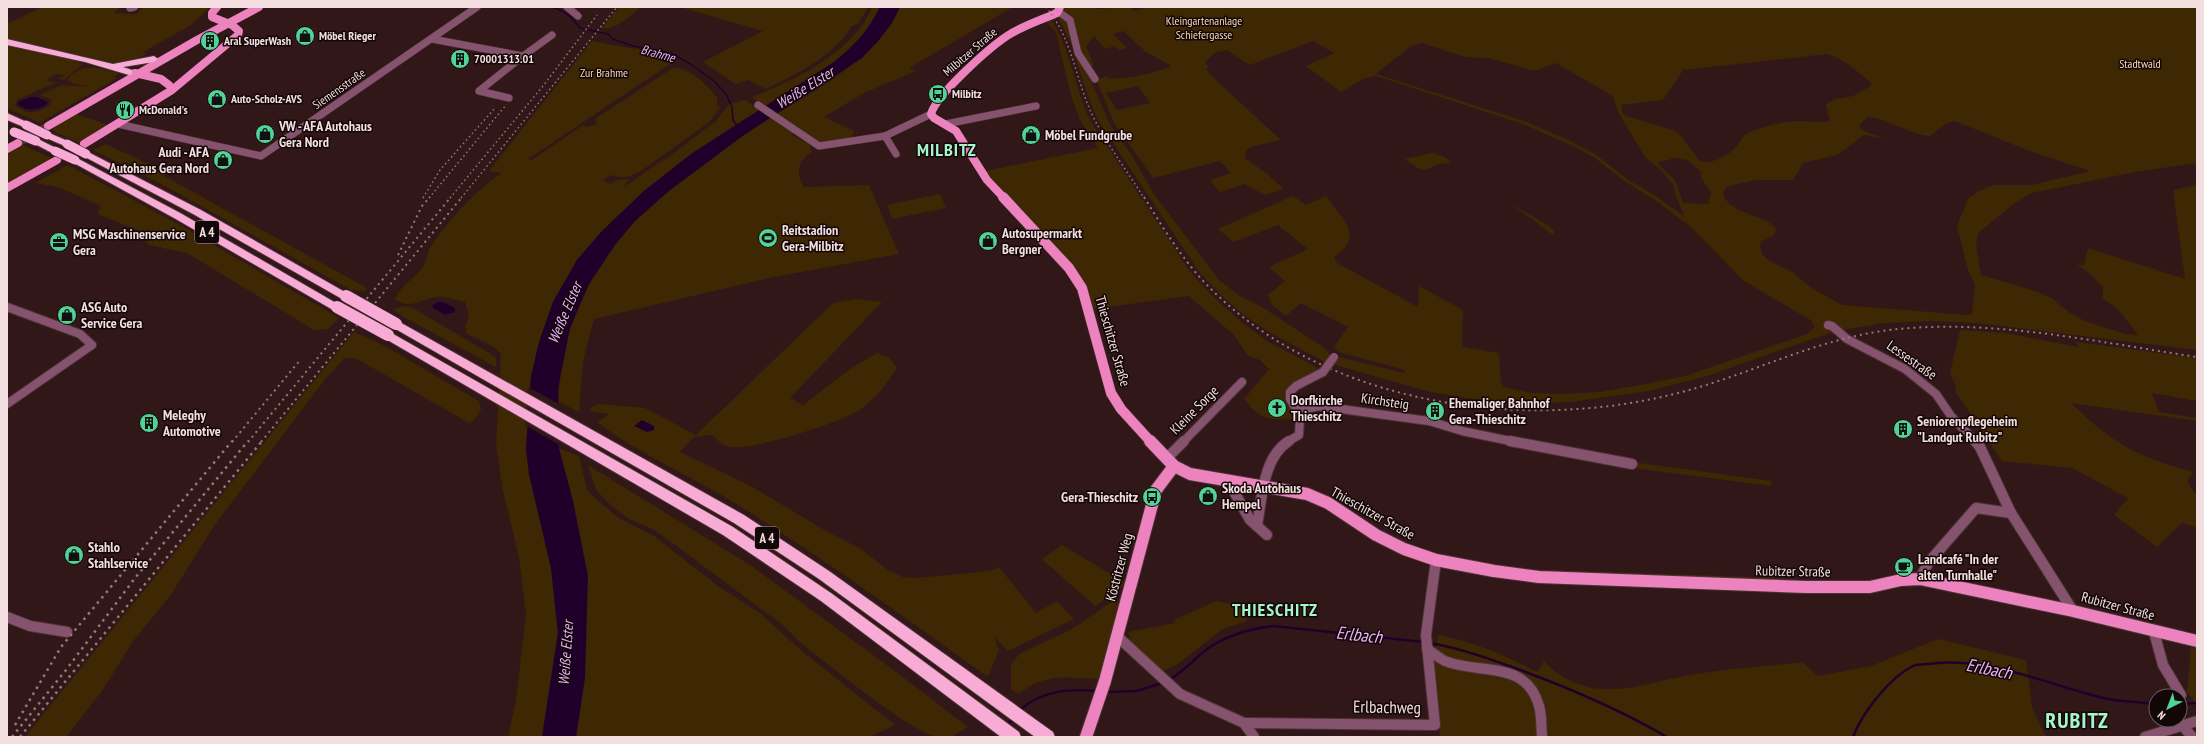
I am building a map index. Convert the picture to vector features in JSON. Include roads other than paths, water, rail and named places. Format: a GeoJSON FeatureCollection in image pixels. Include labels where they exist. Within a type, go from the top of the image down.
{"type":"FeatureCollection","features":[{"type":"Feature","properties":{"kind":"highway"},"geometry":{"type":"LineString","coordinates":[[7,42],[117,66],[134,72]]}},
{"type":"Feature","properties":{"kind":"highway"},"geometry":{"type":"LineString","coordinates":[[117,66],[154,58]]}},
{"type":"Feature","properties":{"kind":"highway","name":"A 4"},"geometry":{"type":"LineString","coordinates":[[7,116],[26,125],[46,128],[66,144],[85,149],[592,434],[739,519],[824,575],[1047,737]]}},
{"type":"Feature","properties":{"kind":"highway","name":"A 4"},"geometry":{"type":"LineString","coordinates":[[12,137],[36,142],[56,156],[75,160],[178,216],[593,452],[728,531],[767,556],[1013,737]]}},
{"type":"Feature","properties":{"kind":"main road"},"geometry":{"type":"LineString","coordinates":[[213,22],[212,14],[217,7]]}},
{"type":"Feature","properties":{"kind":"main road"},"geometry":{"type":"LineString","coordinates":[[134,72],[250,7]]}},
{"type":"Feature","properties":{"kind":"main road"},"geometry":{"type":"LineString","coordinates":[[46,128],[154,58],[213,22],[224,22],[259,7]]}},
{"type":"Feature","properties":{"kind":"main road","name":"Milbitzer Straße"},"geometry":{"type":"LineString","coordinates":[[931,114],[933,106],[945,90],[1007,36],[1060,9]]}},
{"type":"Feature","properties":{"kind":"main road"},"geometry":{"type":"LineString","coordinates":[[85,149],[118,124],[187,79],[239,33],[238,29],[224,22]]}},
{"type":"Feature","properties":{"kind":"main road"},"geometry":{"type":"LineString","coordinates":[[134,72],[162,79],[169,85]]}},
{"type":"Feature","properties":{"kind":"main road"},"geometry":{"type":"LineString","coordinates":[[169,85],[187,79]]}},
{"type":"Feature","properties":{"kind":"main road"},"geometry":{"type":"LineString","coordinates":[[166,94],[169,85]]}},
{"type":"Feature","properties":{"kind":"main road"},"geometry":{"type":"LineString","coordinates":[[931,114],[934,118],[946,124]]}},
{"type":"Feature","properties":{"kind":"main road","name":"Thieschitzer Straße"},"geometry":{"type":"LineString","coordinates":[[946,124],[960,136],[974,162],[1003,198],[1069,268],[1082,288],[1111,393],[1121,409],[1170,462],[1190,474],[1264,488],[1307,494],[1328,503],[1376,535],[1404,549],[1436,560],[1539,576]]}},
{"type":"Feature","properties":{"kind":"main road"},"geometry":{"type":"LineString","coordinates":[[7,149],[12,137]]}},
{"type":"Feature","properties":{"kind":"main road"},"geometry":{"type":"LineString","coordinates":[[7,188],[56,156]]}},
{"type":"Feature","properties":{"kind":"main road","name":"Köstritzer Weg"},"geometry":{"type":"LineString","coordinates":[[1086,737],[1105,681],[1156,490],[1170,462]]}},
{"type":"Feature","properties":{"kind":"main road","name":"Rubitzer Straße"},"geometry":{"type":"LineString","coordinates":[[1539,576],[1806,587],[1870,587],[1901,580],[1920,579],[2073,611],[2154,632],[2197,641]]}},
{"type":"Feature","properties":{"kind":"street","name":"Siemensstraße"},"geometry":{"type":"LineString","coordinates":[[118,124],[261,156],[477,7]]}},
{"type":"Feature","properties":{"kind":"street"},"geometry":{"type":"LineString","coordinates":[[566,7],[578,16]]}},
{"type":"Feature","properties":{"kind":"street"},"geometry":{"type":"LineString","coordinates":[[1060,9],[1070,20],[1078,53],[1095,79]]}},
{"type":"Feature","properties":{"kind":"street"},"geometry":{"type":"LineString","coordinates":[[509,98],[479,90],[552,35]]}},
{"type":"Feature","properties":{"kind":"street"},"geometry":{"type":"LineString","coordinates":[[432,39],[523,56]]}},
{"type":"Feature","properties":{"kind":"street"},"geometry":{"type":"LineString","coordinates":[[758,104],[819,146],[885,136],[931,114]]}},
{"type":"Feature","properties":{"kind":"street"},"geometry":{"type":"LineString","coordinates":[[946,124],[1036,106]]}},
{"type":"Feature","properties":{"kind":"street"},"geometry":{"type":"LineString","coordinates":[[885,136],[896,154]]}},
{"type":"Feature","properties":{"kind":"street"},"geometry":{"type":"LineString","coordinates":[[7,307],[80,334],[92,345],[7,404]]}},
{"type":"Feature","properties":{"kind":"street","name":"Lessestraße"},"geometry":{"type":"LineString","coordinates":[[1828,325],[1847,338],[1905,369],[1936,394],[1951,416],[1980,447],[2003,496]]}},
{"type":"Feature","properties":{"kind":"street"},"geometry":{"type":"LineString","coordinates":[[1257,526],[1264,488],[1274,455],[1278,449],[1300,434],[1298,411],[1290,399],[1290,392],[1296,386],[1323,372],[1334,357]]}},
{"type":"Feature","properties":{"kind":"street","name":"Kleine Sorge"},"geometry":{"type":"LineString","coordinates":[[1170,462],[1242,382]]}},
{"type":"Feature","properties":{"kind":"street","name":"Kirchsteig"},"geometry":{"type":"LineString","coordinates":[[1298,411],[1319,406],[1429,421],[1462,431],[1550,450],[1632,464]]}},
{"type":"Feature","properties":{"kind":"street"},"geometry":{"type":"LineString","coordinates":[[1228,481],[1250,520],[1267,535]]}},
{"type":"Feature","properties":{"kind":"street","name":"Rubitzer Straße"},"geometry":{"type":"LineString","coordinates":[[2003,496],[2011,513],[2073,611]]}},
{"type":"Feature","properties":{"kind":"street"},"geometry":{"type":"LineString","coordinates":[[1920,579],[1928,563],[1976,508],[2011,513]]}},
{"type":"Feature","properties":{"kind":"street","name":"Erlbachweg"},"geometry":{"type":"LineString","coordinates":[[1244,723],[1435,725],[1427,643],[1436,560]]}},
{"type":"Feature","properties":{"kind":"street"},"geometry":{"type":"LineString","coordinates":[[7,617],[30,626],[67,632]]}},
{"type":"Feature","properties":{"kind":"street"},"geometry":{"type":"LineString","coordinates":[[2154,632],[2158,657],[2164,671],[2176,688]]}},
{"type":"Feature","properties":{"kind":"street"},"geometry":{"type":"LineString","coordinates":[[1117,636],[1180,694],[1244,723],[1254,737]]}},
{"type":"Feature","properties":{"kind":"street"},"geometry":{"type":"LineString","coordinates":[[1427,643],[1445,661],[1502,670],[1528,685],[1538,706],[1542,737]]}},
{"type":"Feature","properties":{"kind":"street"},"geometry":{"type":"LineString","coordinates":[[2145,737],[2176,728]]}},
{"type":"Feature","properties":{"kind":"street"},"geometry":{"type":"LineString","coordinates":[[2185,728],[2192,737]]}},
{"type":"Feature","properties":{"kind":"water","name":"Weiße Elster"},"geometry":{"type":"Polygon","coordinates":[[[880,7],[900,7],[892,23],[862,58],[744,135],[670,190],[635,221],[615,245],[589,284],[570,328],[558,389],[559,448],[573,501],[588,576],[585,677],[576,737],[542,737],[558,633],[551,568],[529,474],[526,449],[531,377],[539,342],[553,302],[577,260],[602,231],[644,191],[691,154],[834,62],[860,38],[880,7]]]}},
{"type":"Feature","properties":{"kind":"water"},"geometry":{"type":"Polygon","coordinates":[[[30,97],[36,97],[48,102],[46,105],[35,109],[29,109],[18,105],[18,102],[30,97]]]}},
{"type":"Feature","properties":{"kind":"water"},"geometry":{"type":"Polygon","coordinates":[[[437,302],[443,302],[455,308],[455,312],[445,315],[433,308],[432,306],[437,302]]]}},
{"type":"Feature","properties":{"kind":"water"},"geometry":{"type":"Polygon","coordinates":[[[642,420],[654,426],[654,430],[647,432],[634,426],[642,420]]]}},
{"type":"Feature","properties":{"kind":"waterway","name":"Brahme"},"geometry":{"type":"LineString","coordinates":[[552,7],[561,10],[568,15],[580,28],[608,34],[613,39],[633,46],[673,54],[692,65],[714,81],[726,94],[732,107],[733,120],[738,127]]}},
{"type":"Feature","properties":{"kind":"waterway","name":"Erlbach"},"geometry":{"type":"LineString","coordinates":[[1169,680],[1206,650],[1222,640],[1247,631],[1264,627],[1273,626],[1424,642]]}},
{"type":"Feature","properties":{"kind":"waterway","name":"Erlbach"},"geometry":{"type":"LineString","coordinates":[[1430,643],[1483,657],[1554,683],[1612,708],[1667,737]]}},
{"type":"Feature","properties":{"kind":"waterway","name":"Erlbach"},"geometry":{"type":"LineString","coordinates":[[1853,737],[1863,717],[1886,687],[1904,672],[1913,666],[1918,665],[1950,662],[1972,664],[2018,673],[2108,699],[2148,703]]}},
{"type":"Feature","properties":{"kind":"waterway","name":"Erlbach"},"geometry":{"type":"LineString","coordinates":[[1105,692],[1136,691],[1163,683]]}},
{"type":"Feature","properties":{"kind":"waterway","name":"Erlbach"},"geometry":{"type":"LineString","coordinates":[[1019,711],[1036,699],[1055,692],[1076,690],[1097,691]]}},
{"type":"Feature","properties":{"kind":"waterway","name":"Erlbach"},"geometry":{"type":"LineString","coordinates":[[2188,704],[2197,703]]}},
{"type":"Feature","properties":{"kind":"waterway","name":"Erlbach"},"geometry":{"type":"LineString","coordinates":[[1006,726],[1013,719]]}},
{"type":"Feature","properties":{"kind":"tunnel"},"geometry":{"type":"LineString","coordinates":[[18,143],[48,126]]}},
{"type":"Feature","properties":{"kind":"railway"},"geometry":{"type":"LineString","coordinates":[[461,198],[617,7]]}},
{"type":"Feature","properties":{"kind":"railway"},"geometry":{"type":"LineString","coordinates":[[1046,7],[1067,44],[1090,110],[1108,144],[1144,198]]}},
{"type":"Feature","properties":{"kind":"railway"},"geometry":{"type":"LineString","coordinates":[[450,198],[543,86],[597,15]]}},
{"type":"Feature","properties":{"kind":"railway"},"geometry":{"type":"LineString","coordinates":[[429,198],[506,105]]}},
{"type":"Feature","properties":{"kind":"railway"},"geometry":{"type":"LineString","coordinates":[[423,198],[440,170],[494,109]]}},
{"type":"Feature","properties":{"kind":"railway"},"geometry":{"type":"LineString","coordinates":[[398,255],[422,206],[430,197]]}},
{"type":"Feature","properties":{"kind":"railway"},"geometry":{"type":"LineString","coordinates":[[248,442],[451,197]]}},
{"type":"Feature","properties":{"kind":"railway"},"geometry":{"type":"LineString","coordinates":[[261,442],[462,197]]}},
{"type":"Feature","properties":{"kind":"railway"},"geometry":{"type":"LineString","coordinates":[[1144,197],[1173,243],[1189,265],[1207,285],[1254,325],[1307,358],[1365,382],[1426,399],[1489,408],[1552,410],[1614,405],[1674,394],[1728,378],[1807,350],[1861,335],[1889,330],[1927,327],[2005,329],[2043,333],[2197,357]]}},
{"type":"Feature","properties":{"kind":"railway"},"geometry":{"type":"LineString","coordinates":[[232,442],[301,359]]}},
{"type":"Feature","properties":{"kind":"railway"},"geometry":{"type":"LineString","coordinates":[[15,725],[61,647],[232,441]]}},
{"type":"Feature","properties":{"kind":"railway"},"geometry":{"type":"LineString","coordinates":[[12,737],[66,670],[135,578],[248,441]]}},
{"type":"Feature","properties":{"kind":"railway"},"geometry":{"type":"LineString","coordinates":[[20,737],[262,441]]}},
{"type":"Feature","properties":{"kind":"place","name":"Möbel Rieger"},"geometry":{"type":"Point","coordinates":[305,36]}},
{"type":"Feature","properties":{"kind":"place","name":"Aral SuperWash"},"geometry":{"type":"Point","coordinates":[210,41]}},
{"type":"Feature","properties":{"kind":"place","name":"70001313.01"},"geometry":{"type":"Point","coordinates":[460,59]}},
{"type":"Feature","properties":{"kind":"place","name":"Milbitz"},"geometry":{"type":"Point","coordinates":[938,94]}},
{"type":"Feature","properties":{"kind":"place","name":"Auto-Scholz-AVS"},"geometry":{"type":"Point","coordinates":[217,99]}},
{"type":"Feature","properties":{"kind":"place","name":"McDonald's"},"geometry":{"type":"Point","coordinates":[125,110]}},
{"type":"Feature","properties":{"kind":"place","name":"VW - AFA Autohaus Gera Nord"},"geometry":{"type":"Point","coordinates":[265,134]}},
{"type":"Feature","properties":{"kind":"place","name":"Möbel Fundgrube"},"geometry":{"type":"Point","coordinates":[1031,135]}},
{"type":"Feature","properties":{"kind":"place","name":"Audi - AFA Autohaus Gera Nord"},"geometry":{"type":"Point","coordinates":[223,160]}},
{"type":"Feature","properties":{"kind":"place","name":"Reitstadion Gera-Milbitz"},"geometry":{"type":"Point","coordinates":[768,238]}},
{"type":"Feature","properties":{"kind":"place","name":"Autosupermarkt Bergner"},"geometry":{"type":"Point","coordinates":[988,241]}},
{"type":"Feature","properties":{"kind":"place","name":"MSG Maschinenservice Gera"},"geometry":{"type":"Point","coordinates":[59,242]}},
{"type":"Feature","properties":{"kind":"place","name":"ASG Auto Service Gera"},"geometry":{"type":"Point","coordinates":[67,315]}},
{"type":"Feature","properties":{"kind":"place","name":"Dorfkirche Thieschitz"},"geometry":{"type":"Point","coordinates":[1277,408]}},
{"type":"Feature","properties":{"kind":"place","name":"Ehemaliger Bahnhof Gera-Thieschitz"},"geometry":{"type":"Point","coordinates":[1435,411]}},
{"type":"Feature","properties":{"kind":"place","name":"Meleghy Automotive"},"geometry":{"type":"Point","coordinates":[149,423]}},
{"type":"Feature","properties":{"kind":"place","name":"Seniorenpflegeheim \"Landgut Rubitz\""},"geometry":{"type":"Point","coordinates":[1903,429]}},
{"type":"Feature","properties":{"kind":"place","name":"Skoda Autohaus Hempel"},"geometry":{"type":"Point","coordinates":[1208,496]}},
{"type":"Feature","properties":{"kind":"place","name":"Gera-Thieschitz"},"geometry":{"type":"Point","coordinates":[1152,497]}},
{"type":"Feature","properties":{"kind":"place","name":"Stahlo Stahlservice"},"geometry":{"type":"Point","coordinates":[74,555]}},
{"type":"Feature","properties":{"kind":"place","name":"Landcafé \"In der alten Turnhalle\""},"geometry":{"type":"Point","coordinates":[1904,567]}},
{"type":"Feature","properties":{"kind":"district","name":"MILBITZ"},"geometry":{"type":"Point","coordinates":[947,150]}},
{"type":"Feature","properties":{"kind":"district","name":"THIESCHITZ"},"geometry":{"type":"Point","coordinates":[1275,610]}},
{"type":"Feature","properties":{"kind":"district","name":"RUBITZ"},"geometry":{"type":"Point","coordinates":[2077,720]}},
{"type":"Feature","properties":{"kind":"park label","name":"Kleingartenanlage Schiefergasse"},"geometry":{"type":"Point","coordinates":[1204,28]}},
{"type":"Feature","properties":{"kind":"park label","name":"Stadtwald"},"geometry":{"type":"Point","coordinates":[2140,64]}},
{"type":"Feature","properties":{"kind":"park label","name":"Zur Brahme"},"geometry":{"type":"Point","coordinates":[604,73]}}]}
